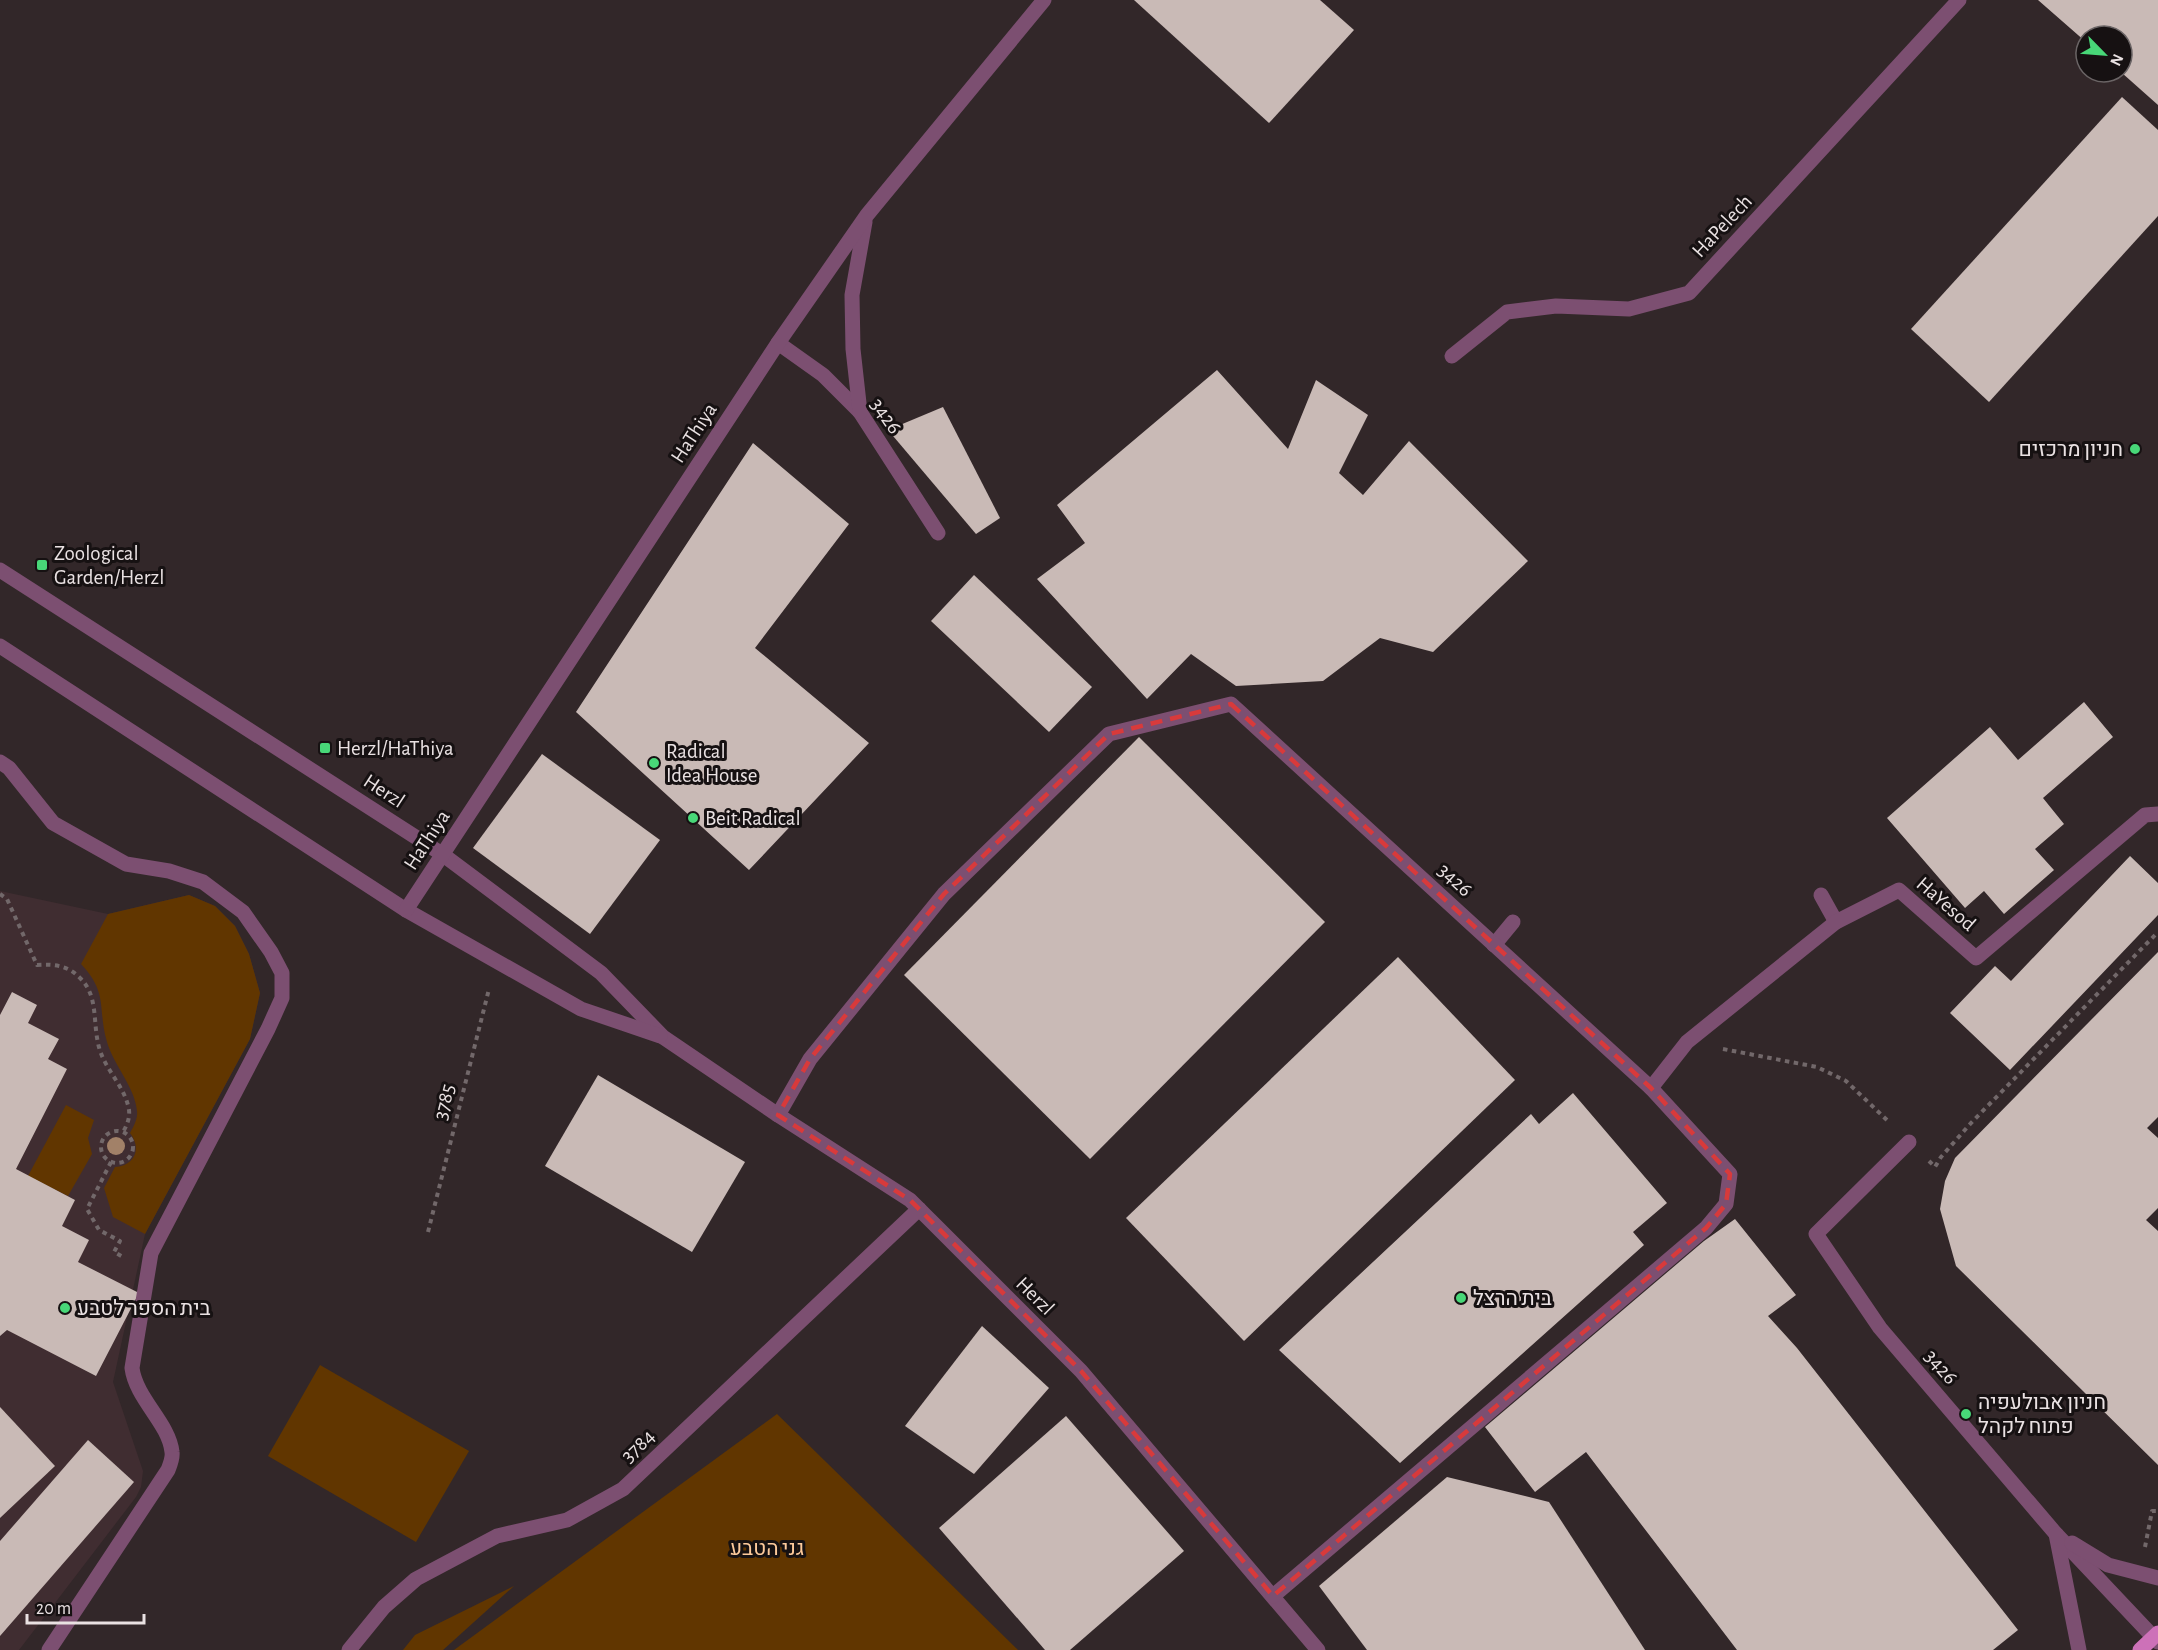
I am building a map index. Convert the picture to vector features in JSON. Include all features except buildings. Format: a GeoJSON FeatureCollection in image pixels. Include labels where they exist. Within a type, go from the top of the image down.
{"type":"FeatureCollection","features":[{"type":"Feature","properties":{"kind":"main road"},"geometry":{"type":"LineString","coordinates":[[2140,1650],[2156,1638]]}},
{"type":"Feature","properties":{"kind":"street","name":"HaThiya"},"geometry":{"type":"LineString","coordinates":[[406,910],[778,343],[867,215],[1044,0]]}},
{"type":"Feature","properties":{"kind":"street","name":"HaPelech"},"geometry":{"type":"LineString","coordinates":[[1452,356],[1507,312],[1556,306],[1629,309],[1689,293],[1959,0]]}},
{"type":"Feature","properties":{"kind":"street"},"geometry":{"type":"LineString","coordinates":[[860,412],[853,349],[852,295],[867,215]]}},
{"type":"Feature","properties":{"kind":"street","name":"3426"},"geometry":{"type":"LineString","coordinates":[[778,343],[823,375],[860,412],[938,533]]}},
{"type":"Feature","properties":{"kind":"street","name":"Herzl"},"geometry":{"type":"LineString","coordinates":[[0,570],[442,854],[601,973],[663,1037],[910,1200],[1081,1371],[1318,1650]]}},
{"type":"Feature","properties":{"kind":"street","name":"Herzl"},"geometry":{"type":"LineString","coordinates":[[0,646],[406,910],[581,1009],[663,1037]]}},
{"type":"Feature","properties":{"kind":"street","name":"3426"},"geometry":{"type":"LineString","coordinates":[[778,1115],[810,1059],[944,894],[1109,734],[1230,704],[1651,1088],[1730,1174],[1726,1204],[1706,1228],[1273,1596]]}},
{"type":"Feature","properties":{"kind":"street"},"geometry":{"type":"LineString","coordinates":[[0,762],[9,768],[53,823],[126,864],[169,871],[203,882],[243,912],[271,952],[282,973],[282,998],[268,1029],[167,1218],[151,1253],[134,1348],[133,1375],[134,1381],[169,1441],[173,1454],[158,1489],[49,1650]]}},
{"type":"Feature","properties":{"kind":"street","name":"HaYesod"},"geometry":{"type":"LineString","coordinates":[[1651,1088],[1687,1042],[1836,922],[1899,890],[1976,958],[2145,815],[2158,814]]}},
{"type":"Feature","properties":{"kind":"street"},"geometry":{"type":"LineString","coordinates":[[1821,895],[1836,922]]}},
{"type":"Feature","properties":{"kind":"street"},"geometry":{"type":"LineString","coordinates":[[1494,945],[1513,922]]}},
{"type":"Feature","properties":{"kind":"street","name":"3426"},"geometry":{"type":"LineString","coordinates":[[1910,1142],[1816,1234],[1880,1328],[2056,1534],[2156,1638]]}},
{"type":"Feature","properties":{"kind":"street","name":"3784"},"geometry":{"type":"LineString","coordinates":[[349,1650],[384,1607],[416,1579],[497,1536],[567,1520],[623,1489],[919,1209]]}},
{"type":"Feature","properties":{"kind":"street"},"geometry":{"type":"LineString","coordinates":[[2056,1534],[2108,1565],[2158,1578]]}},
{"type":"Feature","properties":{"kind":"street"},"geometry":{"type":"LineString","coordinates":[[2056,1534],[2079,1650]]}},
{"type":"Feature","properties":{"kind":"path"},"geometry":{"type":"LineString","coordinates":[[0,894],[7,899],[37,965],[61,966],[70,970],[80,976],[92,996],[98,1043],[104,1062],[119,1084],[129,1112],[123,1132]]}},
{"type":"Feature","properties":{"kind":"path"},"geometry":{"type":"LineString","coordinates":[[1687,1042],[1817,1067],[1846,1081],[1935,1167],[1971,1123],[2158,932]]}},
{"type":"Feature","properties":{"kind":"path","name":"3785"},"geometry":{"type":"LineString","coordinates":[[428,1232],[480,1016],[492,980]]}},
{"type":"Feature","properties":{"kind":"path"},"geometry":{"type":"LineString","coordinates":[[111,1132],[123,1132],[132,1143],[131,1153],[125,1161],[111,1162],[102,1153],[101,1143],[111,1132]]}},
{"type":"Feature","properties":{"kind":"path"},"geometry":{"type":"LineString","coordinates":[[111,1162],[87,1209],[99,1230],[120,1241],[114,1252],[148,1270]]}},
{"type":"Feature","properties":{"kind":"path"},"geometry":{"type":"LineString","coordinates":[[2140,1575],[2152,1510],[2158,1510]]}},
{"type":"Feature","properties":{"kind":"highlighted area"},"geometry":{"type":"Polygon","coordinates":[[[1231,704],[1651,1088],[1730,1174],[1726,1204],[1706,1228],[1273,1596],[1081,1371],[910,1200],[778,1115],[810,1059],[944,894],[1109,734],[1231,704]]]}},
{"type":"Feature","properties":{"kind":"shaded area","name":"בית הספר לטבע"},"geometry":{"type":"Polygon","coordinates":[[[0,891],[108,914],[189,895],[215,906],[235,926],[249,954],[260,993],[250,1039],[145,1234],[113,1382],[143,1471],[141,1487],[136,1497],[19,1650],[0,1650],[0,891]]]}},
{"type":"Feature","properties":{"kind":"green space"},"geometry":{"type":"Polygon","coordinates":[[[189,895],[215,906],[235,926],[249,954],[260,993],[250,1039],[145,1234],[113,1217],[104,1188],[115,1167],[132,1160],[136,1144],[130,1133],[137,1111],[132,1093],[107,1042],[99,993],[90,975],[81,964],[108,914],[189,895]]]}},
{"type":"Feature","properties":{"kind":"green space"},"geometry":{"type":"Polygon","coordinates":[[[66,1105],[94,1120],[88,1138],[92,1154],[68,1196],[28,1176],[66,1105]]]}},
{"type":"Feature","properties":{"kind":"green space"},"geometry":{"type":"Polygon","coordinates":[[[320,1365],[469,1451],[416,1542],[268,1456],[320,1365]]]}},
{"type":"Feature","properties":{"kind":"green space","name":"גני הטבע"},"geometry":{"type":"Polygon","coordinates":[[[777,1414],[1018,1650],[454,1650],[777,1414]]]}},
{"type":"Feature","properties":{"kind":"green space"},"geometry":{"type":"Polygon","coordinates":[[[514,1586],[443,1650],[403,1650],[415,1635],[514,1586]]]}},
{"type":"Feature","properties":{"kind":"place","name":"חניון מרכזים"},"geometry":{"type":"Point","coordinates":[2135,449]}},
{"type":"Feature","properties":{"kind":"place","name":"Zoological Garden/Herzl"},"geometry":{"type":"Point","coordinates":[42,565]}},
{"type":"Feature","properties":{"kind":"place","name":"Herzl/HaThiya"},"geometry":{"type":"Point","coordinates":[325,748]}},
{"type":"Feature","properties":{"kind":"place","name":"Radical Idea House"},"geometry":{"type":"Point","coordinates":[654,763]}},
{"type":"Feature","properties":{"kind":"place","name":"Beit Radical"},"geometry":{"type":"Point","coordinates":[693,818]}},
{"type":"Feature","properties":{"kind":"place","name":"בית הרצל"},"geometry":{"type":"Point","coordinates":[1461,1298]}},
{"type":"Feature","properties":{"kind":"place","name":"בית הספר לטבע"},"geometry":{"type":"Point","coordinates":[65,1308]}},
{"type":"Feature","properties":{"kind":"place","name":"חניון אבולעפיה פתוח לקהל"},"geometry":{"type":"Point","coordinates":[1966,1414]}}]}
